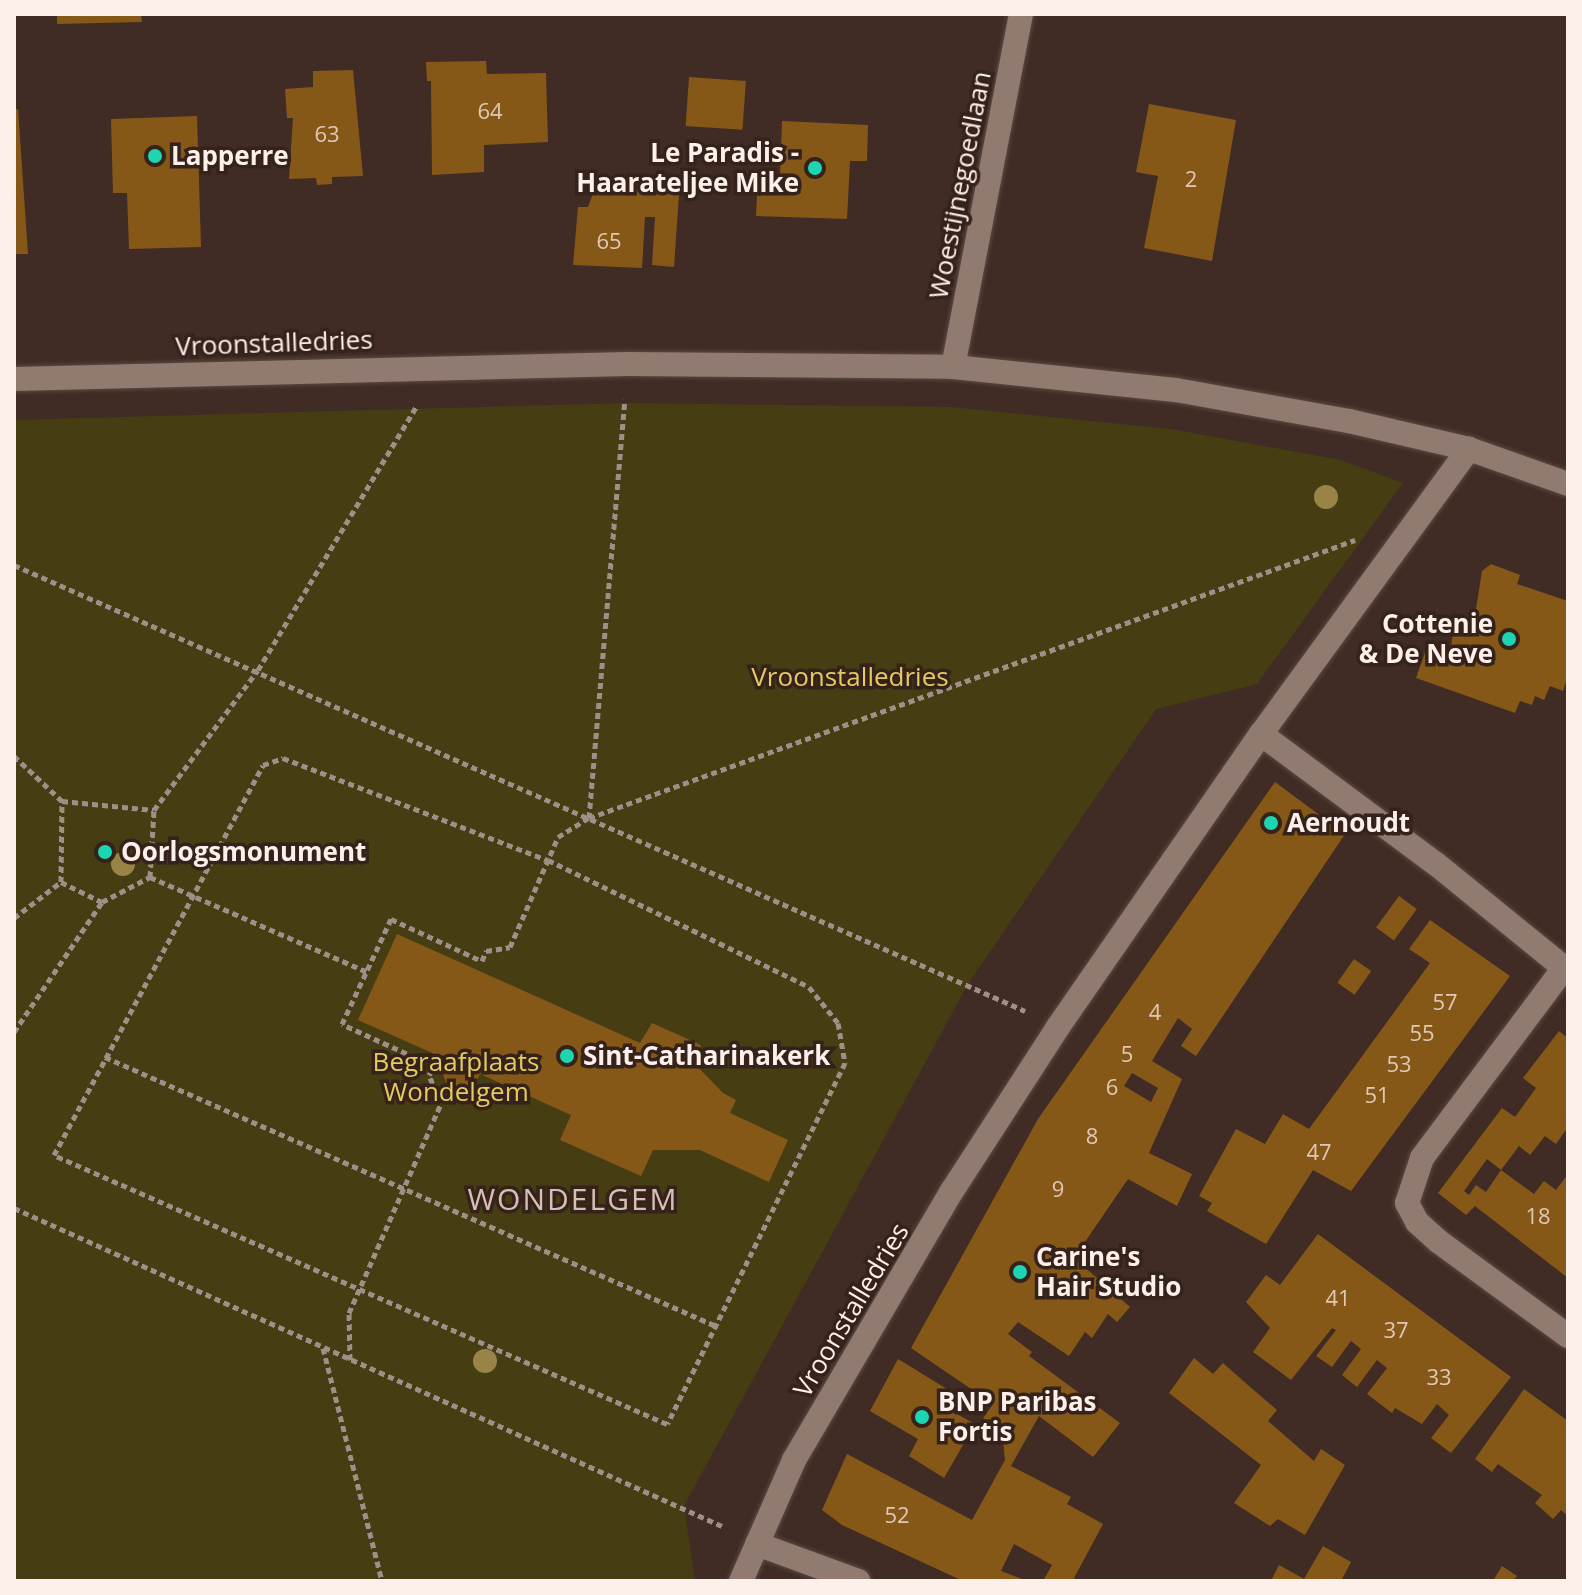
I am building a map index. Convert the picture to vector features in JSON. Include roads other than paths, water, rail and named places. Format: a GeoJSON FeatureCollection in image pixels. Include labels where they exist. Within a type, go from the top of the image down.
{"type":"FeatureCollection","features":[{"type":"Feature","properties":{"kind":"street","name":"Woestijnegoedlaan"},"geometry":{"type":"LineString","coordinates":[[953,367],[1021,14]]}},
{"type":"Feature","properties":{"kind":"street","name":"Vroonstalledries"},"geometry":{"type":"LineString","coordinates":[[14,379],[628,364],[953,367],[1176,390],[1349,421],[1469,449],[1568,484]]}},
{"type":"Feature","properties":{"kind":"street","name":"Vroonstalledries"},"geometry":{"type":"LineString","coordinates":[[741,1581],[794,1460],[952,1191],[1058,1027],[1261,734],[1469,449]]}},
{"type":"Feature","properties":{"kind":"street"},"geometry":{"type":"LineString","coordinates":[[1261,734],[1435,863],[1566,969],[1422,1158],[1407,1203],[1417,1222],[1438,1241],[1568,1336]]}},
{"type":"Feature","properties":{"kind":"street"},"geometry":{"type":"LineString","coordinates":[[757,1544],[858,1581]]}},
{"type":"Feature","properties":{"kind":"place","name":"Lapperre"},"geometry":{"type":"Point","coordinates":[155,156]}},
{"type":"Feature","properties":{"kind":"place","name":"Le Paradis - Haarateljee Mike"},"geometry":{"type":"Point","coordinates":[815,168]}},
{"type":"Feature","properties":{"kind":"place","name":"Cottenie & De Neve"},"geometry":{"type":"Point","coordinates":[1509,639]}},
{"type":"Feature","properties":{"kind":"place","name":"Aernoudt"},"geometry":{"type":"Point","coordinates":[1271,823]}},
{"type":"Feature","properties":{"kind":"place","name":"Oorlogsmonument"},"geometry":{"type":"Point","coordinates":[105,852]}},
{"type":"Feature","properties":{"kind":"place","name":"Sint-Catharinakerk"},"geometry":{"type":"Point","coordinates":[567,1056]}},
{"type":"Feature","properties":{"kind":"place","name":"Carine's Hair Studio"},"geometry":{"type":"Point","coordinates":[1020,1272]}},
{"type":"Feature","properties":{"kind":"place","name":"BNP Paribas Fortis"},"geometry":{"type":"Point","coordinates":[922,1417]}},
{"type":"Feature","properties":{"kind":"district","name":"WONDELGEM"},"geometry":{"type":"Point","coordinates":[573,1199]}},
{"type":"Feature","properties":{"kind":"park label","name":"Begraafplaats Wondelgem"},"geometry":{"type":"Point","coordinates":[456,1077]}}]}
